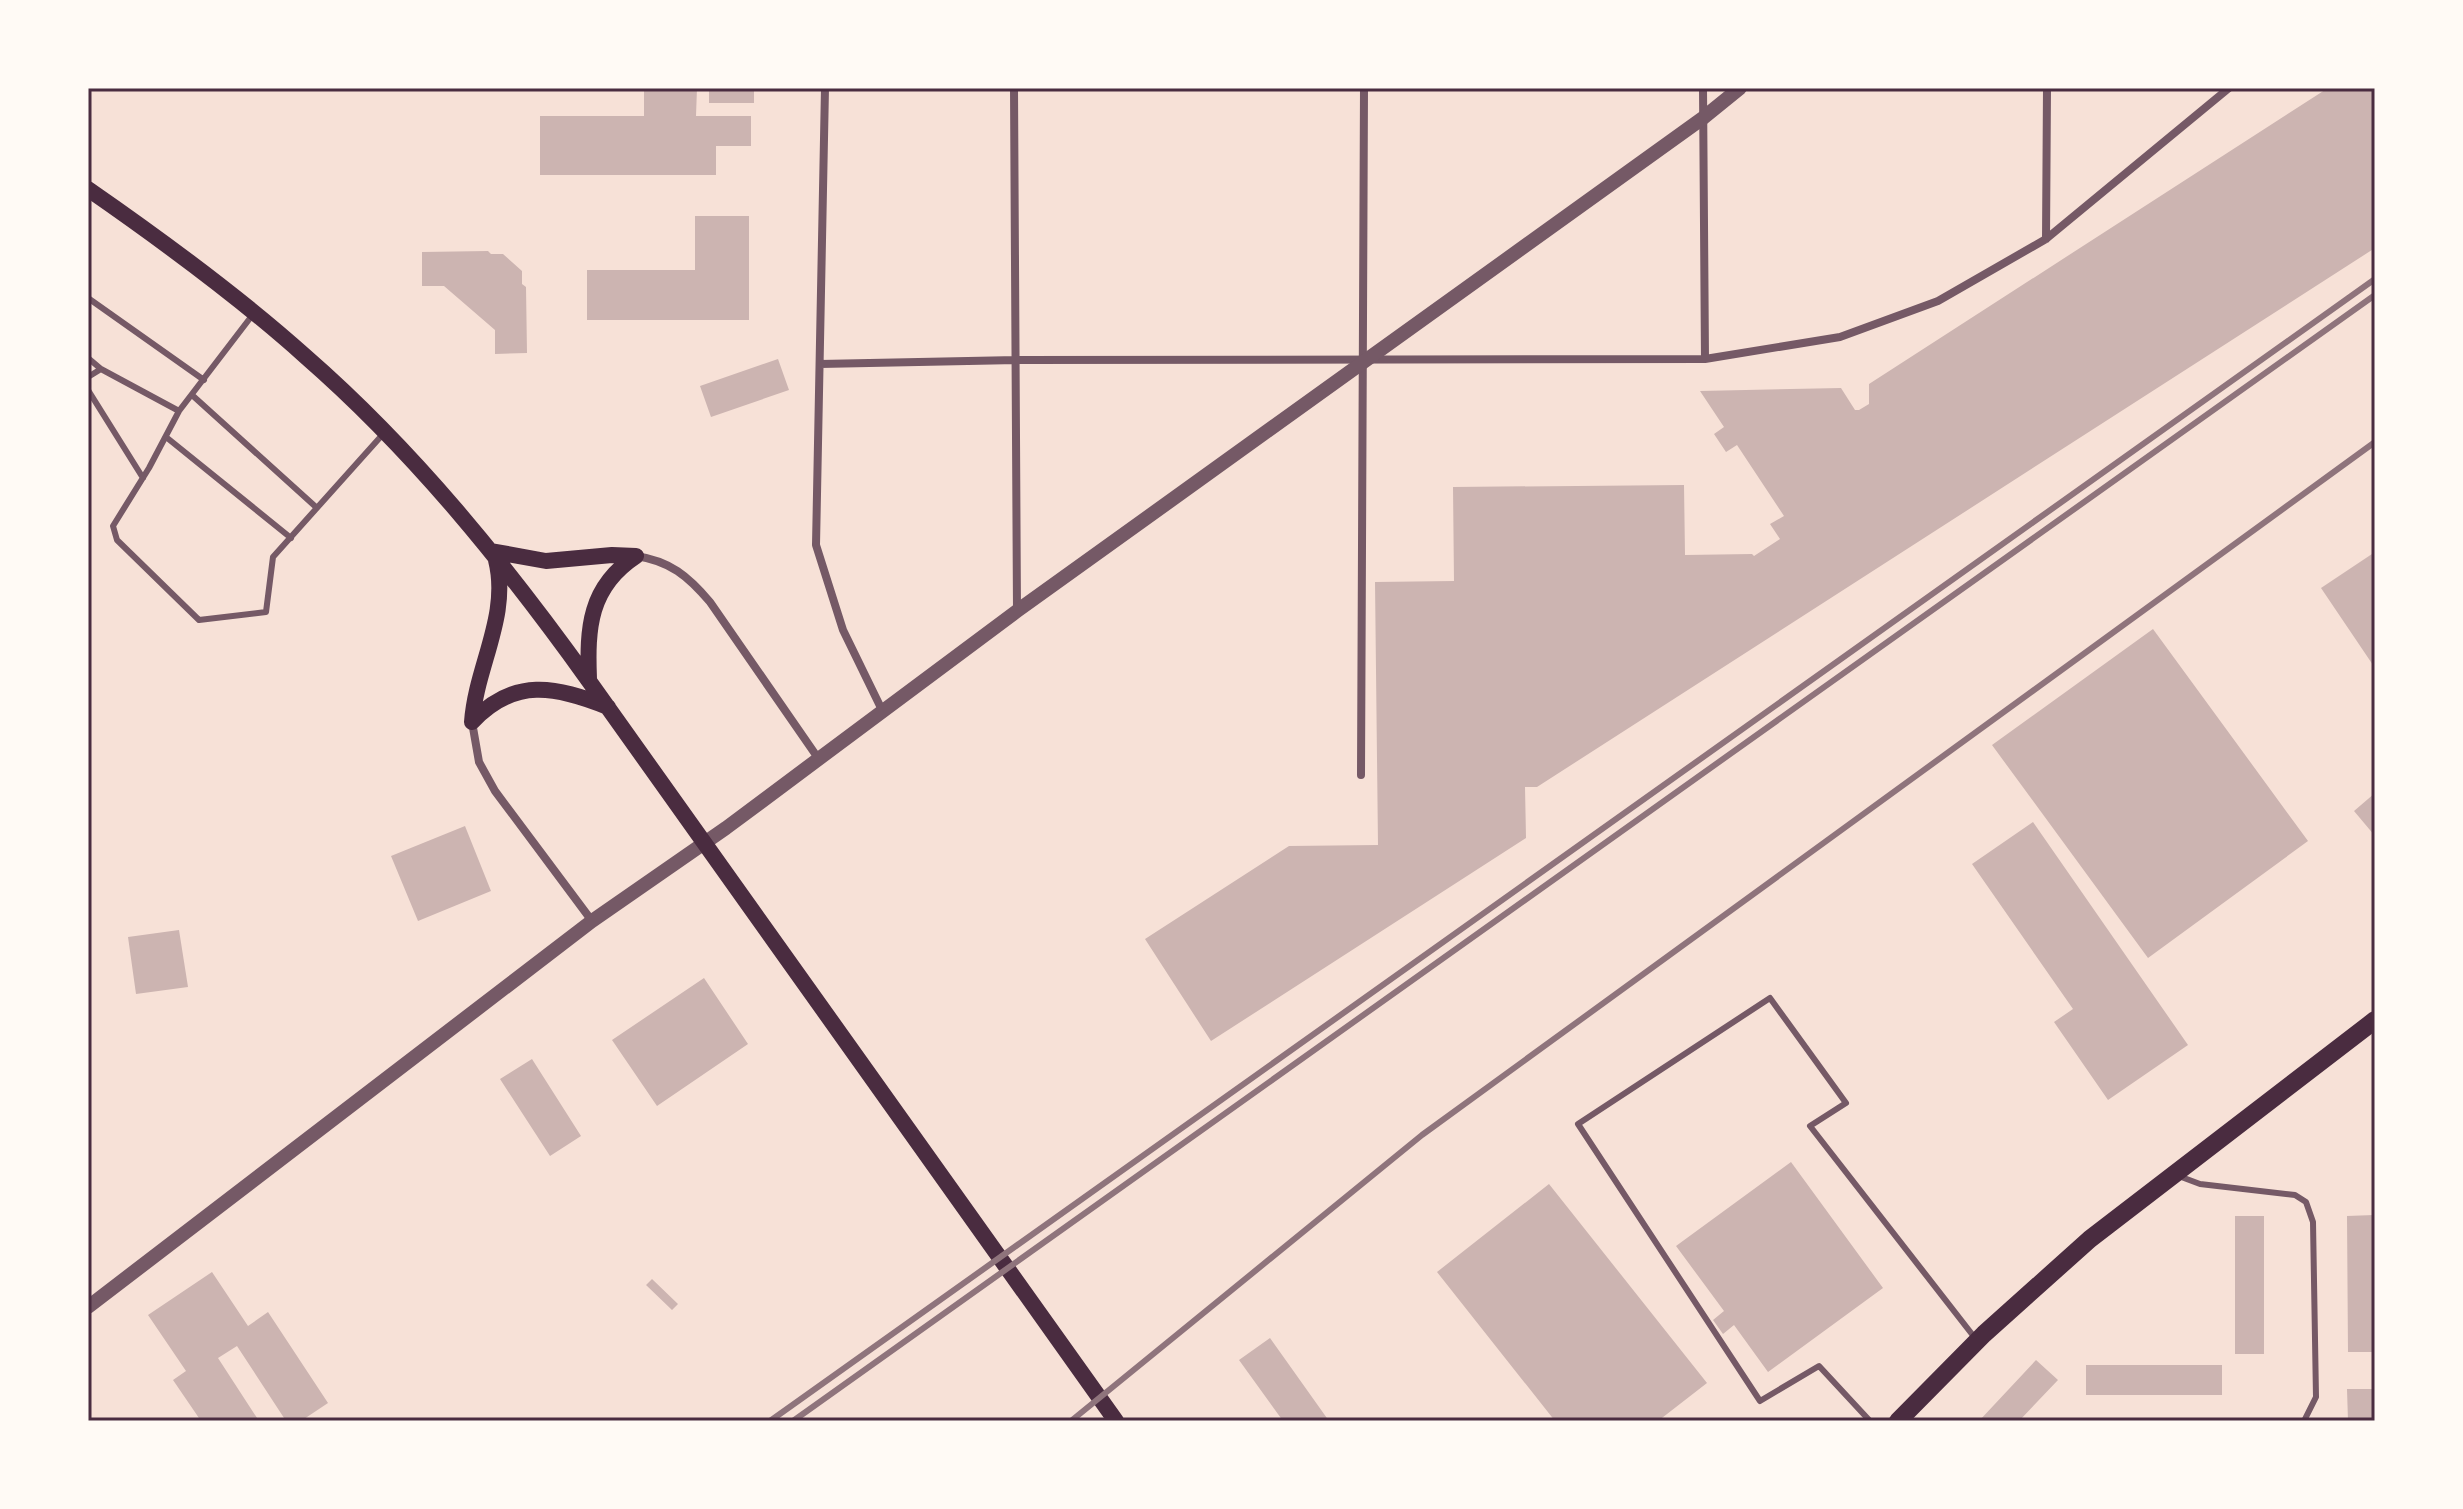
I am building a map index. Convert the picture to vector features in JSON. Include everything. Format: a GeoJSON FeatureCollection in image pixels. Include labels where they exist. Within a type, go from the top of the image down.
{"type":"FeatureCollection","features":[{"type":"Feature","properties":{"kind":"main road"},"geometry":{"type":"LineString","coordinates":[[88,189],[170,246],[306,356],[384,433],[493,554],[608,707],[1116,1421]]}},
{"type":"Feature","properties":{"kind":"main road"},"geometry":{"type":"LineString","coordinates":[[493,554],[546,561],[636,556]]}},
{"type":"Feature","properties":{"kind":"main road"},"geometry":{"type":"LineString","coordinates":[[472,722],[474,695],[489,650],[500,594],[493,554]]}},
{"type":"Feature","properties":{"kind":"main road"},"geometry":{"type":"LineString","coordinates":[[589,681],[589,634],[601,590],[613,574],[636,556]]}},
{"type":"Feature","properties":{"kind":"main road"},"geometry":{"type":"LineString","coordinates":[[472,722],[487,706],[520,691],[544,689],[563,692],[608,707]]}},
{"type":"Feature","properties":{"kind":"main road"},"geometry":{"type":"LineString","coordinates":[[1898,1421],[1977,1341],[2090,1239],[2375,1020]]}},
{"type":"Feature","properties":{"kind":"street"},"geometry":{"type":"LineString","coordinates":[[825,88],[816,545],[843,630],[882,710]]}},
{"type":"Feature","properties":{"kind":"street"},"geometry":{"type":"LineString","coordinates":[[1014,88],[1017,611]]}},
{"type":"Feature","properties":{"kind":"street"},"geometry":{"type":"LineString","coordinates":[[1361,775],[1364,88]]}},
{"type":"Feature","properties":{"kind":"street"},"geometry":{"type":"LineString","coordinates":[[1703,88],[1705,359]]}},
{"type":"Feature","properties":{"kind":"street"},"geometry":{"type":"LineString","coordinates":[[88,1307],[592,921],[726,828],[1017,611],[1703,118],[1740,88]]}},
{"type":"Feature","properties":{"kind":"street"},"geometry":{"type":"LineString","coordinates":[[2046,239],[2047,88]]}},
{"type":"Feature","properties":{"kind":"street"},"geometry":{"type":"LineString","coordinates":[[820,364],[1017,360],[1705,359],[1840,337],[1938,301],[2046,239],[2215,92],[2229,88]]}},
{"type":"Feature","properties":{"kind":"street"},"geometry":{"type":"LineString","coordinates":[[636,556],[675,567],[694,582],[818,758]]}},
{"type":"Feature","properties":{"kind":"street"},"geometry":{"type":"LineString","coordinates":[[472,722],[479,762],[495,791],[592,921]]}},
{"type":"Feature","properties":{"kind":"lane"},"geometry":{"type":"LineString","coordinates":[[88,298],[204,380]]}},
{"type":"Feature","properties":{"kind":"lane"},"geometry":{"type":"LineString","coordinates":[[254,313],[179,411],[113,526],[117,540],[199,620],[266,612],[273,557],[384,433]]}},
{"type":"Feature","properties":{"kind":"lane"},"geometry":{"type":"LineString","coordinates":[[88,358],[101,369],[179,411]]}},
{"type":"Feature","properties":{"kind":"lane"},"geometry":{"type":"LineString","coordinates":[[88,377],[101,369]]}},
{"type":"Feature","properties":{"kind":"lane"},"geometry":{"type":"LineString","coordinates":[[88,390],[143,478]]}},
{"type":"Feature","properties":{"kind":"lane"},"geometry":{"type":"LineString","coordinates":[[192,395],[317,508]]}},
{"type":"Feature","properties":{"kind":"lane"},"geometry":{"type":"LineString","coordinates":[[166,437],[291,538]]}},
{"type":"Feature","properties":{"kind":"lane"},"geometry":{"type":"LineString","coordinates":[[1870,1421],[1819,1366],[1760,1401],[1578,1124],[1770,998],[1846,1103],[1810,1126],[1977,1341]]}},
{"type":"Feature","properties":{"kind":"lane"},"geometry":{"type":"LineString","coordinates":[[2173,1174],[2200,1184],[2295,1195],[2306,1202],[2313,1222],[2316,1397],[2304,1421]]}},
{"type":"Feature","properties":{"kind":"building"},"geometry":{"type":"Polygon","coordinates":[[[644,88],[697,88],[696,116],[751,116],[751,146],[716,146],[716,175],[540,175],[540,116],[644,116],[644,88]]]}},
{"type":"Feature","properties":{"kind":"building"},"geometry":{"type":"Polygon","coordinates":[[[709,88],[754,88],[754,103],[709,103],[709,88]]]}},
{"type":"Feature","properties":{"kind":"building"},"geometry":{"type":"Polygon","coordinates":[[[2328,88],[2375,88],[2375,248],[1537,787],[1525,787],[1526,838],[1211,1041],[1145,939],[1289,846],[1378,845],[1375,582],[1454,581],[1453,487],[1684,485],[1685,555],[1754,556],[1780,539],[1770,524],[1784,516],[1737,445],[1726,452],[1714,434],[1724,427],[1700,391],[1841,388],[1855,410],[1859,410],[1869,404],[1869,384],[2328,88]]]}},
{"type":"Feature","properties":{"kind":"building"},"geometry":{"type":"Polygon","coordinates":[[[695,216],[749,216],[749,320],[587,320],[587,270],[695,270],[695,216]]]}},
{"type":"Feature","properties":{"kind":"building"},"geometry":{"type":"Polygon","coordinates":[[[488,251],[503,254],[522,271],[522,284],[526,287],[527,353],[495,354],[495,330],[444,286],[422,286],[422,252],[488,251]]]}},
{"type":"Feature","properties":{"kind":"building"},"geometry":{"type":"Polygon","coordinates":[[[778,359],[789,390],[711,417],[700,386],[778,359]]]}},
{"type":"Feature","properties":{"kind":"building"},"geometry":{"type":"Polygon","coordinates":[[[2375,552],[2375,668],[2321,588],[2375,552]]]}},
{"type":"Feature","properties":{"kind":"building"},"geometry":{"type":"Polygon","coordinates":[[[2153,629],[2308,841],[2148,958],[1992,745],[2153,629]]]}},
{"type":"Feature","properties":{"kind":"building"},"geometry":{"type":"Polygon","coordinates":[[[2375,793],[2375,836],[2354,811],[2375,793]]]}},
{"type":"Feature","properties":{"kind":"building"},"geometry":{"type":"Polygon","coordinates":[[[2033,822],[2188,1045],[2108,1100],[2054,1022],[2073,1009],[1972,864],[2033,822]]]}},
{"type":"Feature","properties":{"kind":"building"},"geometry":{"type":"Polygon","coordinates":[[[465,826],[491,891],[418,921],[391,856],[465,826]]]}},
{"type":"Feature","properties":{"kind":"building"},"geometry":{"type":"Polygon","coordinates":[[[179,930],[188,987],[136,994],[128,937],[179,930]]]}},
{"type":"Feature","properties":{"kind":"building"},"geometry":{"type":"Polygon","coordinates":[[[704,978],[748,1044],[657,1106],[612,1040],[704,978]]]}},
{"type":"Feature","properties":{"kind":"building"},"geometry":{"type":"Polygon","coordinates":[[[532,1059],[581,1136],[550,1156],[500,1079],[532,1059]]]}},
{"type":"Feature","properties":{"kind":"building"},"geometry":{"type":"Polygon","coordinates":[[[1791,1162],[1883,1288],[1768,1372],[1734,1325],[1723,1334],[1713,1320],[1724,1311],[1676,1246],[1791,1162]]]}},
{"type":"Feature","properties":{"kind":"building"},"geometry":{"type":"Polygon","coordinates":[[[1549,1184],[1707,1383],[1658,1421],[1555,1421],[1437,1272],[1549,1184]]]}},
{"type":"Feature","properties":{"kind":"building"},"geometry":{"type":"Polygon","coordinates":[[[2374,1215],[2375,1352],[2348,1352],[2347,1216],[2374,1215]]]}},
{"type":"Feature","properties":{"kind":"building"},"geometry":{"type":"Polygon","coordinates":[[[2235,1216],[2264,1216],[2264,1354],[2235,1354],[2235,1216]]]}},
{"type":"Feature","properties":{"kind":"building"},"geometry":{"type":"Polygon","coordinates":[[[212,1272],[248,1326],[268,1312],[328,1403],[301,1421],[286,1421],[237,1346],[218,1358],[259,1421],[201,1421],[173,1380],[186,1371],[148,1315],[212,1272]]]}},
{"type":"Feature","properties":{"kind":"building"},"geometry":{"type":"Polygon","coordinates":[[[652,1279],[678,1304],[672,1310],[646,1285],[652,1279]]]}},
{"type":"Feature","properties":{"kind":"building"},"geometry":{"type":"Polygon","coordinates":[[[1270,1338],[1329,1421],[1283,1421],[1239,1360],[1270,1338]]]}},
{"type":"Feature","properties":{"kind":"building"},"geometry":{"type":"Polygon","coordinates":[[[2036,1360],[2058,1380],[2019,1421],[1979,1421],[2036,1360]]]}},
{"type":"Feature","properties":{"kind":"building"},"geometry":{"type":"Polygon","coordinates":[[[2086,1365],[2222,1365],[2222,1395],[2086,1395],[2086,1365]]]}},
{"type":"Feature","properties":{"kind":"building"},"geometry":{"type":"Polygon","coordinates":[[[2347,1389],[2374,1389],[2375,1421],[2348,1421],[2347,1389]]]}},
{"type":"Feature","properties":{"kind":"railway"},"geometry":{"type":"LineString","coordinates":[[770,1421],[2375,279]]}},
{"type":"Feature","properties":{"kind":"railway"},"geometry":{"type":"LineString","coordinates":[[793,1421],[2375,295]]}},
{"type":"Feature","properties":{"kind":"railway"},"geometry":{"type":"LineString","coordinates":[[1071,1421],[1422,1135],[2375,442]]}}]}
